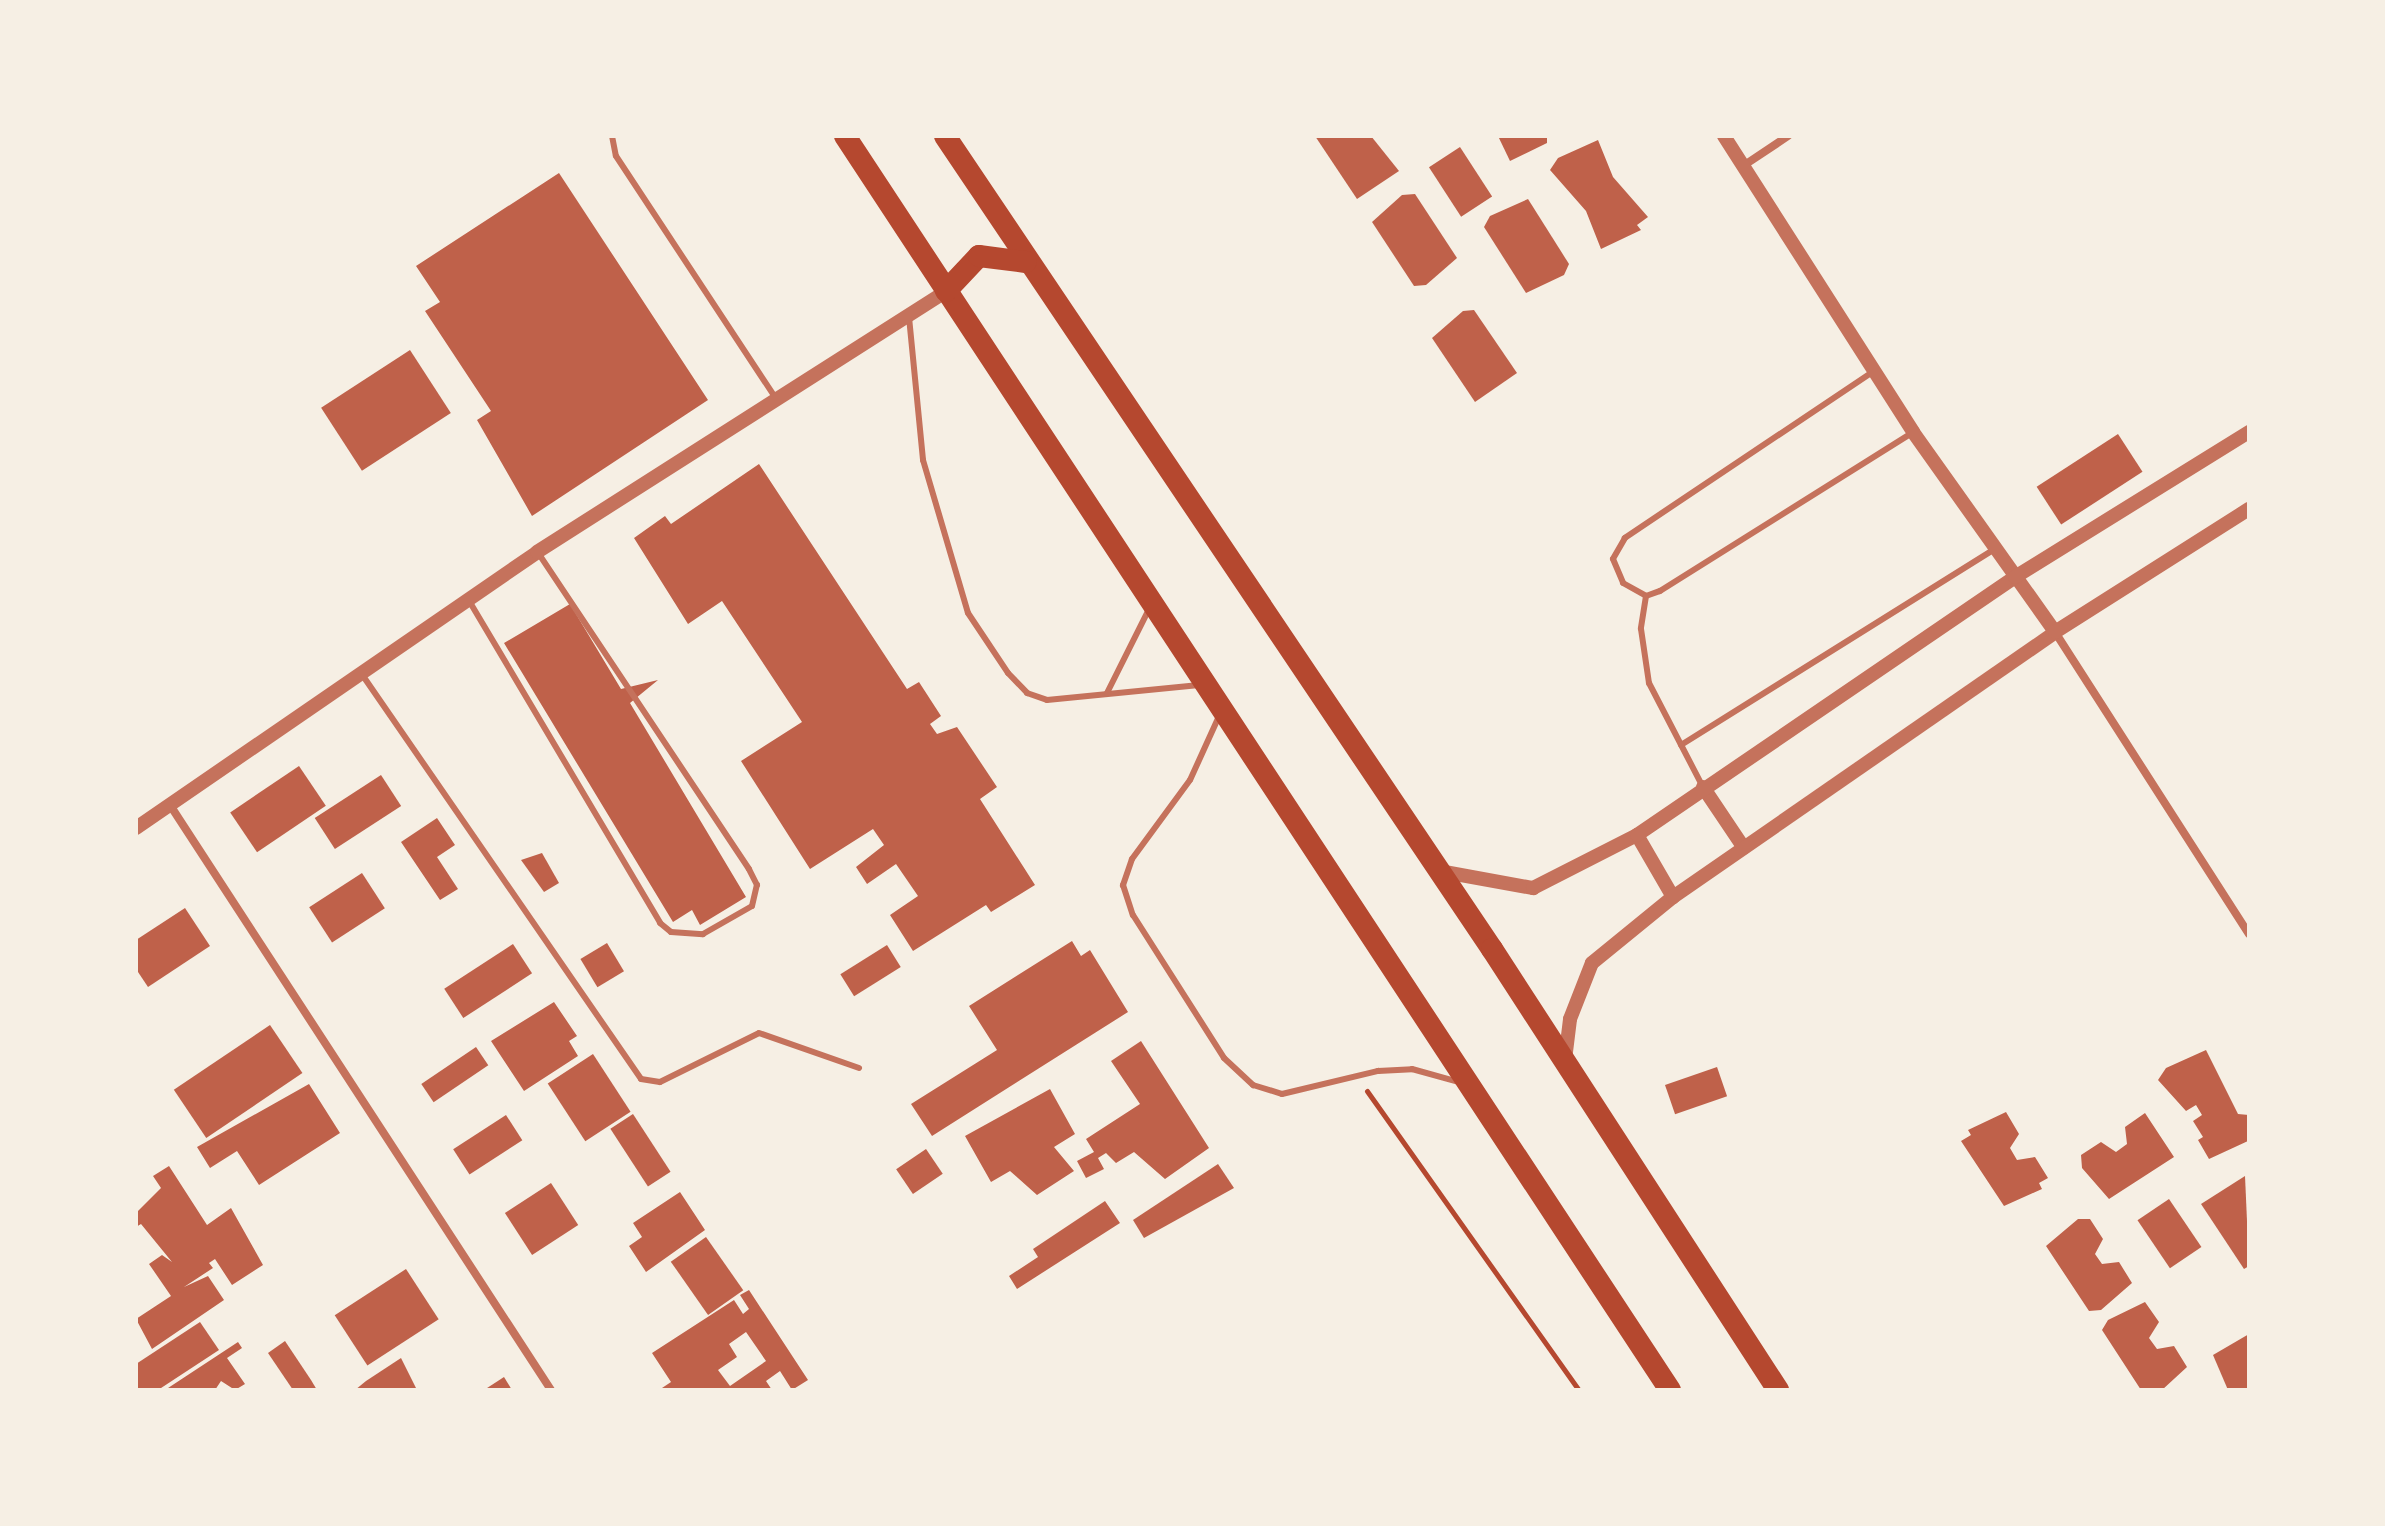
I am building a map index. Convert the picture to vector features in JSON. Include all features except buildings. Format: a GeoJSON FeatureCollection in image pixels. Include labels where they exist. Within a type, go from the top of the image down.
{"type":"FeatureCollection","features":[{"type":"Feature","properties":{"kind":"highway"},"geometry":{"type":"LineString","coordinates":[[845,136],[1474,1087],[1670,1390]]}},
{"type":"Feature","properties":{"kind":"highway"},"geometry":{"type":"LineString","coordinates":[[945,136],[1026,262],[1439,871],[1778,1390]]}},
{"type":"Feature","properties":{"kind":"highway"},"geometry":{"type":"LineString","coordinates":[[946,291],[979,256],[1026,262]]}},
{"type":"Feature","properties":{"kind":"street"},"geometry":{"type":"LineString","coordinates":[[1724,136],[1913,432],[2055,632],[2249,934]]}},
{"type":"Feature","properties":{"kind":"street"},"geometry":{"type":"LineString","coordinates":[[1743,166],[1788,136]]}},
{"type":"Feature","properties":{"kind":"street"},"geometry":{"type":"LineString","coordinates":[[136,828],[537,552],[778,402],[946,291]]}},
{"type":"Feature","properties":{"kind":"street"},"geometry":{"type":"LineString","coordinates":[[1439,871],[1533,888],[1637,835],[1703,787],[2015,577],[2249,432]]}},
{"type":"Feature","properties":{"kind":"street"},"geometry":{"type":"LineString","coordinates":[[1565,1061],[1570,1019],[1592,963],[1673,897],[2055,632],[2249,509]]}},
{"type":"Feature","properties":{"kind":"street"},"geometry":{"type":"LineString","coordinates":[[1703,787],[1744,848]]}},
{"type":"Feature","properties":{"kind":"street"},"geometry":{"type":"LineString","coordinates":[[170,805],[551,1390]]}},
{"type":"Feature","properties":{"kind":"street"},"geometry":{"type":"LineString","coordinates":[[1637,835],[1673,897]]}},
{"type":"Feature","properties":{"kind":"lane"},"geometry":{"type":"LineString","coordinates":[[612,136],[616,156],[778,402]]}},
{"type":"Feature","properties":{"kind":"lane"},"geometry":{"type":"LineString","coordinates":[[909,317],[923,460],[968,613],[1027,693],[1047,700],[1207,684]]}},
{"type":"Feature","properties":{"kind":"lane"},"geometry":{"type":"LineString","coordinates":[[1646,596],[1623,583],[1613,559],[1625,538],[1874,371]]}},
{"type":"Feature","properties":{"kind":"lane"},"geometry":{"type":"LineString","coordinates":[[1703,787],[1649,683],[1641,629],[1646,596],[1913,432]]}},
{"type":"Feature","properties":{"kind":"lane"},"geometry":{"type":"LineString","coordinates":[[1681,745],[1996,548]]}},
{"type":"Feature","properties":{"kind":"lane"},"geometry":{"type":"LineString","coordinates":[[468,599],[660,923],[671,932],[703,934],[752,906],[757,885],[749,869],[537,552]]}},
{"type":"Feature","properties":{"kind":"lane"},"geometry":{"type":"LineString","coordinates":[[1107,693],[1153,603]]}},
{"type":"Feature","properties":{"kind":"lane"},"geometry":{"type":"LineString","coordinates":[[361,673],[641,1079],[660,1082],[759,1033],[859,1068]]}},
{"type":"Feature","properties":{"kind":"lane"},"geometry":{"type":"LineString","coordinates":[[1222,708],[1190,780],[1132,859],[1123,885],[1133,915],[1236,1073],[1282,1094],[1355,1075],[1412,1069],[1474,1087]]}},
{"type":"Feature","properties":{"kind":"path"},"geometry":{"type":"LineString","coordinates":[[1355,1075],[1454,1204],[1579,1390]]}}]}
